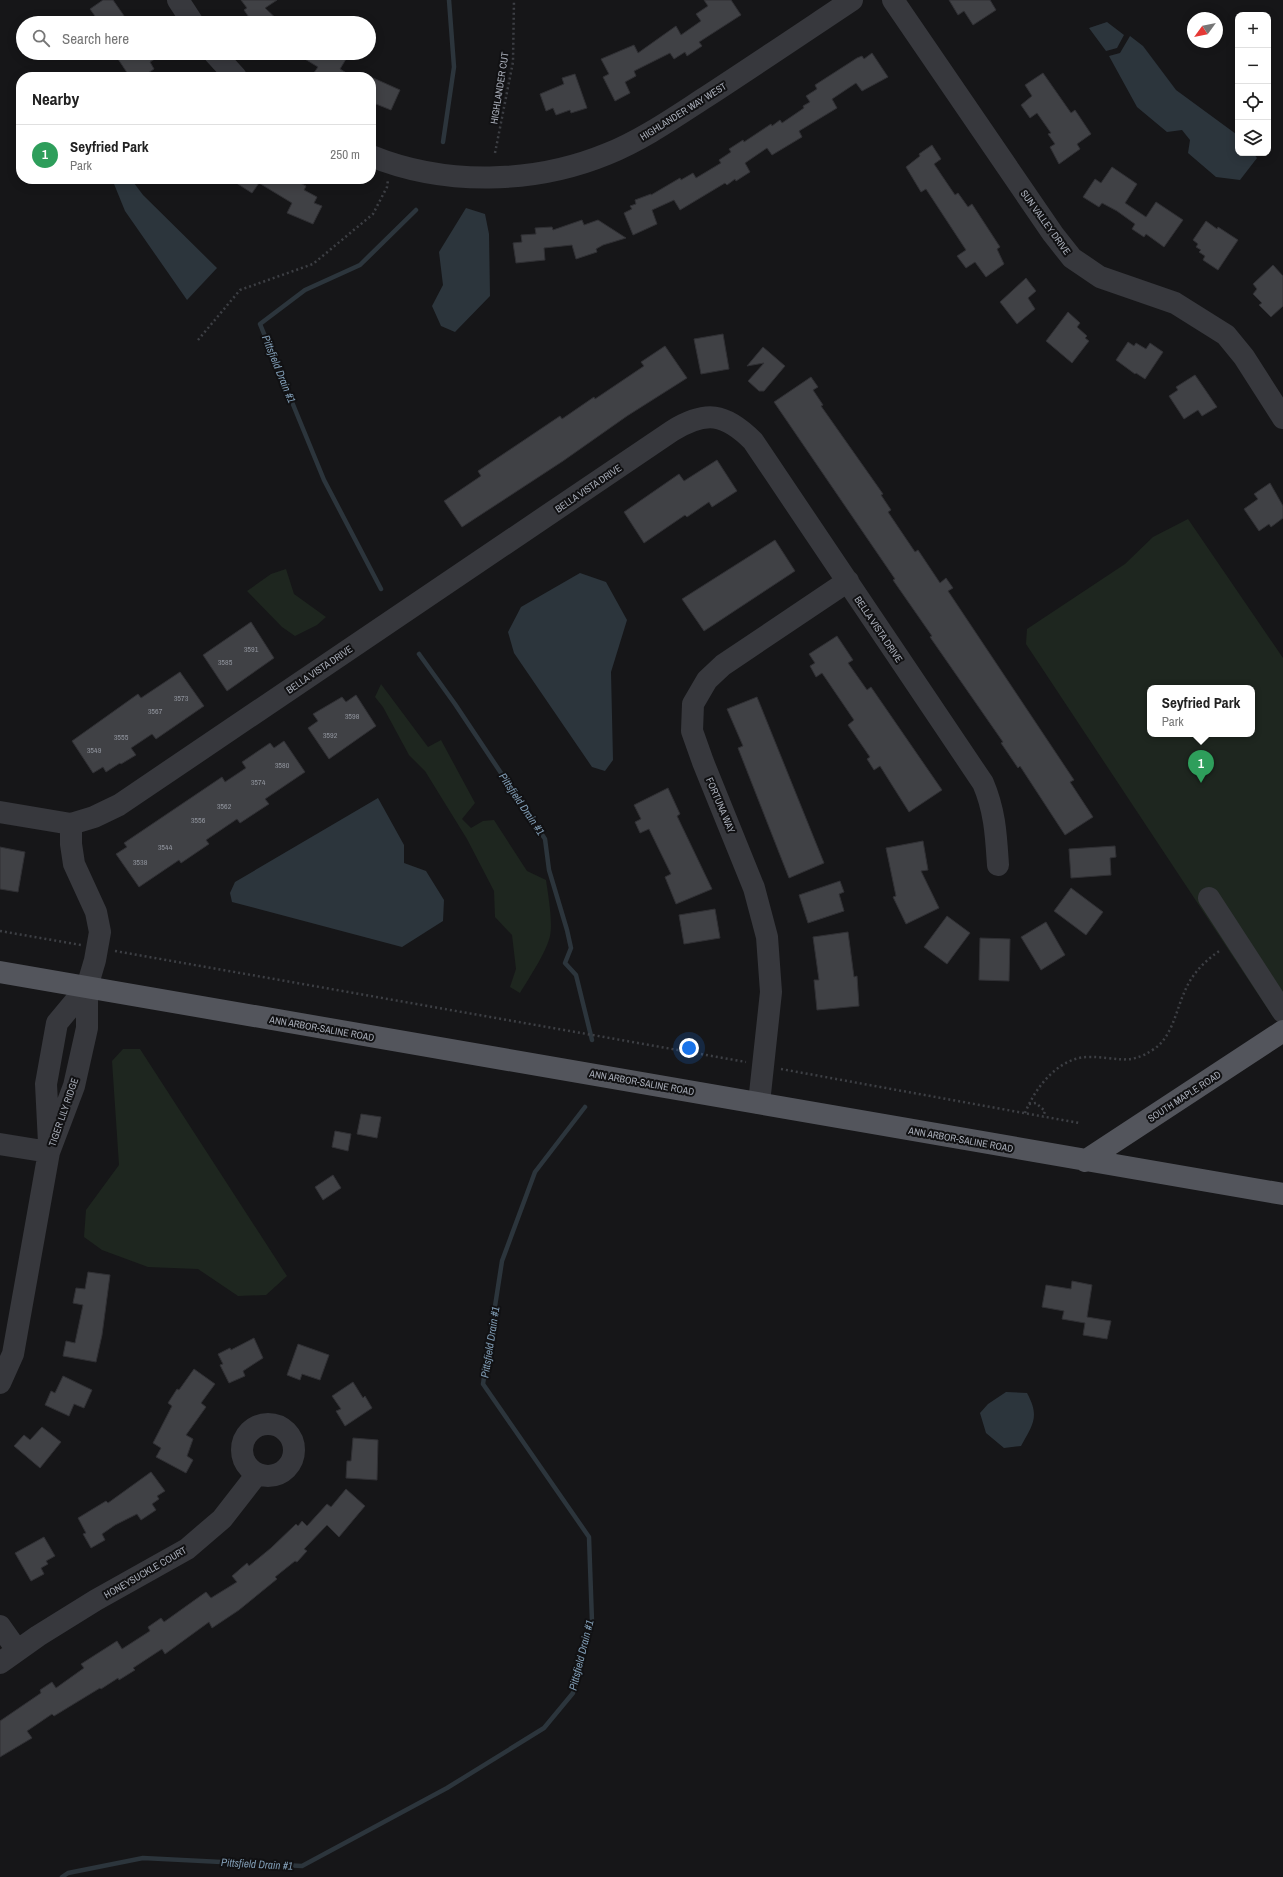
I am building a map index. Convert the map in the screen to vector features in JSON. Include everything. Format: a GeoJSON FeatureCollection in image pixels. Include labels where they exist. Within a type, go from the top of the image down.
{"type":"FeatureCollection","features":[{"type":"Feature","properties":{"kind":"main road","name":"ANN ARBOR-SALINE ROAD"},"geometry":{"type":"LineString","coordinates":[[0,972],[1085,1161],[1283,1194]]}},
{"type":"Feature","properties":{"kind":"main road","name":"SOUTH MAPLE ROAD"},"geometry":{"type":"LineString","coordinates":[[1085,1161],[1283,1031]]}},
{"type":"Feature","properties":{"kind":"street"},"geometry":{"type":"LineString","coordinates":[[178,0],[188,16]]}},
{"type":"Feature","properties":{"kind":"street","name":"HIGHLANDER WAY WEST"},"geometry":{"type":"LineString","coordinates":[[381,160],[450,176],[498,177],[553,172],[608,154],[658,128],[852,0]]}},
{"type":"Feature","properties":{"kind":"street","name":"SUN VALLEY DRIVE"},"geometry":{"type":"LineString","coordinates":[[893,0],[1053,234],[1072,258],[1100,277],[1175,303],[1226,335],[1244,357],[1283,418]]}},
{"type":"Feature","properties":{"kind":"street"},"geometry":{"type":"LineString","coordinates":[[220,60],[231,72]]}},
{"type":"Feature","properties":{"kind":"street","name":"BELLA VISTA DRIVE"},"geometry":{"type":"LineString","coordinates":[[0,812],[71,824],[94,817],[119,805],[687,422],[703,418],[725,419],[740,427],[749,436],[983,783],[992,804],[996,827],[998,865]]}},
{"type":"Feature","properties":{"kind":"street","name":"FORTUNA WAY"},"geometry":{"type":"LineString","coordinates":[[759,1103],[771,992],[767,937],[754,888],[692,731],[693,704],[707,680],[723,665],[848,581]]}},
{"type":"Feature","properties":{"kind":"street"},"geometry":{"type":"LineString","coordinates":[[71,824],[71,844],[74,864],[91,897],[99,926],[95,960],[87,987]]}},
{"type":"Feature","properties":{"kind":"street"},"geometry":{"type":"LineString","coordinates":[[1209,898],[1283,1012]]}},
{"type":"Feature","properties":{"kind":"street","name":"TIGER LILY RIDGE"},"geometry":{"type":"LineString","coordinates":[[49,1152],[46,1084],[58,1023],[87,987]]}},
{"type":"Feature","properties":{"kind":"street","name":"TIGER LILY RIDGE"},"geometry":{"type":"LineString","coordinates":[[0,1383],[13,1354],[49,1152],[74,1086],[87,1028],[87,987]]}},
{"type":"Feature","properties":{"kind":"street"},"geometry":{"type":"LineString","coordinates":[[0,1144],[49,1152]]}},
{"type":"Feature","properties":{"kind":"street","name":"HONEYSUCKLE COURT"},"geometry":{"type":"LineString","coordinates":[[9,1656],[96,1600],[187,1549],[222,1519],[258,1474]]}},
{"type":"Feature","properties":{"kind":"street"},"geometry":{"type":"LineString","coordinates":[[0,1626],[9,1656]]}},
{"type":"Feature","properties":{"kind":"path","name":"HIGHLANDER CUT"},"geometry":{"type":"LineString","coordinates":[[495,153],[513,62],[514,0]]}},
{"type":"Feature","properties":{"kind":"path"},"geometry":{"type":"LineString","coordinates":[[198,340],[240,290],[313,264],[373,214],[387,187],[381,160]]}},
{"type":"Feature","properties":{"kind":"path"},"geometry":{"type":"LineString","coordinates":[[0,931],[72,943]]}},
{"type":"Feature","properties":{"kind":"path"},"geometry":{"type":"LineString","coordinates":[[1025,1113],[1028,1104],[1047,1078],[1060,1067],[1072,1060],[1086,1057],[1131,1060],[1156,1048],[1166,1036],[1190,982],[1205,962],[1220,950]]}},
{"type":"Feature","properties":{"kind":"path"},"geometry":{"type":"LineString","coordinates":[[121,952],[735,1059]]}},
{"type":"Feature","properties":{"kind":"path"},"geometry":{"type":"LineString","coordinates":[[791,1070],[1079,1123]]}},
{"type":"Feature","properties":{"kind":"path"},"geometry":{"type":"LineString","coordinates":[[1028,1104],[1036,1103],[1042,1107],[1045,1111],[1043,1117]]}},
{"type":"Feature","properties":{"kind":"shaded area"},"geometry":{"type":"Polygon","coordinates":[[[1107,22],[1124,35],[1117,48],[1106,51],[1089,28],[1107,22]]]}},
{"type":"Feature","properties":{"kind":"shaded area"},"geometry":{"type":"Polygon","coordinates":[[[1130,36],[1143,46],[1176,90],[1235,133],[1235,156],[1255,156],[1257,158],[1240,180],[1216,177],[1188,153],[1190,140],[1182,130],[1167,132],[1137,107],[1109,56],[1120,53],[1130,36]]]}},
{"type":"Feature","properties":{"kind":"shaded area"},"geometry":{"type":"Polygon","coordinates":[[[114,184],[135,184],[143,195],[217,268],[187,300],[125,211],[114,184]]]}},
{"type":"Feature","properties":{"kind":"shaded area"},"geometry":{"type":"Polygon","coordinates":[[[466,208],[485,214],[489,234],[490,296],[455,332],[441,326],[432,306],[443,285],[439,252],[466,208]]]}},
{"type":"Feature","properties":{"kind":"shaded area"},"geometry":{"type":"Polygon","coordinates":[[[1188,519],[1283,658],[1283,1010],[1273,1017],[1026,644],[1027,629],[1125,564],[1153,537],[1188,519]]]}},
{"type":"Feature","properties":{"kind":"shaded area"},"geometry":{"type":"Polygon","coordinates":[[[286,569],[294,594],[326,617],[317,625],[295,636],[282,627],[247,591],[271,574],[286,569]]]}},
{"type":"Feature","properties":{"kind":"shaded area"},"geometry":{"type":"Polygon","coordinates":[[[580,573],[606,582],[627,620],[611,672],[613,760],[605,771],[592,767],[514,653],[508,632],[521,607],[580,573]]]}},
{"type":"Feature","properties":{"kind":"shaded area"},"geometry":{"type":"Polygon","coordinates":[[[381,684],[428,747],[441,740],[475,803],[462,819],[471,828],[483,821],[494,820],[527,871],[546,880],[551,916],[550,936],[541,958],[520,993],[510,987],[516,969],[512,935],[495,917],[494,891],[467,839],[425,771],[409,755],[383,707],[375,697],[381,684]]]}},
{"type":"Feature","properties":{"kind":"shaded area"},"geometry":{"type":"Polygon","coordinates":[[[378,798],[404,845],[404,863],[426,871],[444,900],[443,921],[402,947],[232,902],[230,893],[235,882],[378,798]]]}},
{"type":"Feature","properties":{"kind":"shaded area"},"geometry":{"type":"Polygon","coordinates":[[[123,1049],[140,1049],[287,1276],[266,1295],[238,1296],[198,1269],[148,1267],[102,1250],[84,1237],[86,1210],[119,1165],[112,1061],[123,1049]]]}},
{"type":"Feature","properties":{"kind":"shaded area"},"geometry":{"type":"Polygon","coordinates":[[[1006,1392],[1027,1393],[1033,1408],[1034,1415],[1032,1426],[1021,1446],[1004,1448],[986,1433],[980,1413],[988,1404],[1006,1392]]]}},
{"type":"Feature","properties":{"kind":"building"},"geometry":{"type":"Polygon","coordinates":[[[103,0],[113,0],[124,16],[95,16],[90,9],[103,0]]]}},
{"type":"Feature","properties":{"kind":"building"},"geometry":{"type":"Polygon","coordinates":[[[241,0],[277,0],[265,8],[274,16],[248,16],[244,10],[247,8],[241,0]]]}},
{"type":"Feature","properties":{"kind":"building"},"geometry":{"type":"Polygon","coordinates":[[[704,0],[731,0],[741,15],[699,42],[702,46],[687,56],[685,52],[674,59],[670,53],[634,71],[636,76],[625,82],[630,93],[615,101],[603,77],[609,74],[601,59],[634,45],[638,53],[676,26],[681,35],[701,21],[696,14],[708,6],[704,0]]]}},
{"type":"Feature","properties":{"kind":"building"},"geometry":{"type":"Polygon","coordinates":[[[949,0],[990,0],[996,10],[973,25],[964,11],[958,15],[949,0]]]}},
{"type":"Feature","properties":{"kind":"building"},"geometry":{"type":"Polygon","coordinates":[[[872,53],[888,77],[862,91],[856,83],[832,99],[837,108],[799,131],[802,137],[772,155],[767,148],[745,163],[750,172],[736,181],[735,179],[727,185],[725,183],[680,210],[674,200],[652,210],[657,224],[633,235],[624,213],[632,209],[630,206],[636,204],[635,200],[651,195],[680,178],[681,180],[693,173],[696,178],[721,163],[719,160],[731,152],[729,149],[743,140],[744,142],[771,124],[772,126],[780,120],[782,123],[804,108],[803,106],[810,102],[806,96],[817,89],[815,85],[857,58],[862,56],[864,59],[872,53]]]}},
{"type":"Feature","properties":{"kind":"building"},"geometry":{"type":"Polygon","coordinates":[[[119,60],[153,60],[150,62],[154,69],[150,72],[127,72],[119,60]]]}},
{"type":"Feature","properties":{"kind":"building"},"geometry":{"type":"Polygon","coordinates":[[[306,60],[345,60],[340,69],[345,72],[314,72],[318,67],[306,60]]]}},
{"type":"Feature","properties":{"kind":"building"},"geometry":{"type":"Polygon","coordinates":[[[1043,73],[1071,113],[1075,110],[1091,134],[1077,144],[1080,149],[1059,164],[1050,147],[1055,144],[1048,134],[1051,133],[1037,113],[1030,118],[1021,105],[1032,96],[1025,85],[1043,73]]]}},
{"type":"Feature","properties":{"kind":"building"},"geometry":{"type":"Polygon","coordinates":[[[575,74],[587,108],[571,113],[570,110],[556,115],[553,108],[546,111],[540,94],[564,84],[562,78],[575,74]]]}},
{"type":"Feature","properties":{"kind":"building"},"geometry":{"type":"Polygon","coordinates":[[[376,79],[400,90],[391,110],[376,104],[376,79]]]}},
{"type":"Feature","properties":{"kind":"building"},"geometry":{"type":"Polygon","coordinates":[[[932,145],[941,159],[934,164],[955,195],[958,193],[968,207],[972,204],[1000,247],[997,249],[1004,264],[986,277],[975,262],[966,268],[957,256],[966,250],[926,189],[921,192],[906,167],[920,156],[919,154],[932,145]]]}},
{"type":"Feature","properties":{"kind":"building"},"geometry":{"type":"Polygon","coordinates":[[[1112,167],[1137,184],[1125,203],[1146,217],[1156,202],[1183,220],[1164,247],[1146,234],[1144,237],[1132,229],[1135,224],[1117,211],[1102,203],[1099,207],[1083,197],[1095,179],[1101,183],[1112,167]]]}},
{"type":"Feature","properties":{"kind":"building"},"geometry":{"type":"Polygon","coordinates":[[[238,184],[258,184],[252,193],[238,184]]]}},
{"type":"Feature","properties":{"kind":"building"},"geometry":{"type":"Polygon","coordinates":[[[261,184],[302,184],[306,186],[304,190],[317,197],[314,203],[322,206],[313,224],[287,213],[292,203],[261,184]]]}},
{"type":"Feature","properties":{"kind":"building"},"geometry":{"type":"Polygon","coordinates":[[[582,220],[584,225],[598,220],[626,238],[603,245],[596,249],[597,252],[576,259],[572,245],[544,248],[545,260],[516,263],[513,243],[522,242],[521,235],[536,234],[535,228],[552,227],[553,230],[582,220]]]}},
{"type":"Feature","properties":{"kind":"building"},"geometry":{"type":"Polygon","coordinates":[[[1206,221],[1217,229],[1218,227],[1238,240],[1218,270],[1203,260],[1205,256],[1199,252],[1201,250],[1196,247],[1198,244],[1193,240],[1206,221]]]}},
{"type":"Feature","properties":{"kind":"building"},"geometry":{"type":"Polygon","coordinates":[[[1273,265],[1283,276],[1283,306],[1271,317],[1259,305],[1262,303],[1253,294],[1257,289],[1253,284],[1273,265]]]}},
{"type":"Feature","properties":{"kind":"building"},"geometry":{"type":"Polygon","coordinates":[[[1026,278],[1036,291],[1028,298],[1035,309],[1017,324],[1000,302],[1026,278]]]}},
{"type":"Feature","properties":{"kind":"building"},"geometry":{"type":"Polygon","coordinates":[[[1068,312],[1080,323],[1077,327],[1087,336],[1085,338],[1089,341],[1072,363],[1046,341],[1068,312]]]}},
{"type":"Feature","properties":{"kind":"building"},"geometry":{"type":"Polygon","coordinates":[[[723,334],[729,369],[701,374],[694,339],[723,334]]]}},
{"type":"Feature","properties":{"kind":"building"},"geometry":{"type":"Polygon","coordinates":[[[1128,342],[1134,346],[1136,343],[1146,349],[1150,343],[1163,352],[1145,379],[1136,373],[1135,374],[1116,360],[1128,342]]]}},
{"type":"Feature","properties":{"kind":"building"},"geometry":{"type":"Polygon","coordinates":[[[665,346],[687,378],[627,416],[563,461],[462,527],[444,501],[481,476],[478,471],[560,416],[562,419],[594,397],[595,399],[601,395],[644,366],[641,362],[665,346]]]}},
{"type":"Feature","properties":{"kind":"building"},"geometry":{"type":"Polygon","coordinates":[[[763,347],[785,366],[764,391],[759,391],[748,381],[764,363],[747,366],[763,347]]]}},
{"type":"Feature","properties":{"kind":"building"},"geometry":{"type":"Polygon","coordinates":[[[1195,375],[1217,407],[1202,416],[1198,410],[1184,419],[1169,396],[1178,390],[1176,387],[1195,375]]]}},
{"type":"Feature","properties":{"kind":"building"},"geometry":{"type":"Polygon","coordinates":[[[811,377],[818,387],[813,390],[823,405],[821,406],[883,494],[881,495],[891,510],[888,512],[915,552],[918,550],[940,583],[946,578],[953,588],[948,591],[1074,780],[1070,782],[1093,817],[1065,835],[1020,766],[1018,768],[1001,743],[1003,742],[930,637],[932,636],[893,580],[895,579],[774,402],[811,377]]]}},
{"type":"Feature","properties":{"kind":"building"},"geometry":{"type":"Polygon","coordinates":[[[717,460],[737,491],[712,507],[709,502],[687,517],[685,515],[644,543],[624,512],[679,474],[684,481],[717,460]]]}},
{"type":"Feature","properties":{"kind":"building"},"geometry":{"type":"Polygon","coordinates":[[[1270,483],[1283,506],[1283,518],[1271,527],[1269,524],[1259,531],[1244,509],[1258,499],[1254,494],[1270,483]]]}},
{"type":"Feature","properties":{"kind":"building"},"geometry":{"type":"Polygon","coordinates":[[[775,540],[795,571],[704,631],[682,599],[775,540]]]}},
{"type":"Feature","properties":{"kind":"building"},"geometry":{"type":"Polygon","coordinates":[[[251,622],[274,658],[227,691],[203,655],[251,622]]]}},
{"type":"Feature","properties":{"kind":"building"},"geometry":{"type":"Polygon","coordinates":[[[837,636],[853,660],[848,663],[867,690],[871,687],[942,790],[909,812],[880,766],[874,770],[867,759],[870,757],[848,725],[854,720],[822,673],[816,677],[810,666],[815,663],[809,654],[837,636]]]}},
{"type":"Feature","properties":{"kind":"building"},"geometry":{"type":"Polygon","coordinates":[[[180,672],[204,706],[156,739],[152,734],[131,748],[136,755],[106,772],[103,767],[93,773],[72,741],[138,694],[141,698],[180,672]]]}},
{"type":"Feature","properties":{"kind":"building"},"geometry":{"type":"Polygon","coordinates":[[[356,695],[376,726],[329,759],[308,728],[318,721],[313,714],[342,697],[346,702],[356,695]]]}},
{"type":"Feature","properties":{"kind":"building"},"geometry":{"type":"Polygon","coordinates":[[[757,697],[824,863],[789,878],[738,748],[743,746],[727,709],[757,697]]]}},
{"type":"Feature","properties":{"kind":"building"},"geometry":{"type":"Polygon","coordinates":[[[284,741],[305,772],[265,799],[269,804],[240,823],[237,819],[206,840],[209,844],[181,863],[179,860],[139,887],[116,854],[127,847],[124,843],[222,777],[225,782],[246,768],[242,762],[270,743],[274,748],[284,741]]]}},
{"type":"Feature","properties":{"kind":"building"},"geometry":{"type":"Polygon","coordinates":[[[668,788],[680,814],[677,816],[712,889],[676,904],[665,877],[671,874],[649,829],[640,833],[635,822],[641,819],[634,805],[668,788]]]}},
{"type":"Feature","properties":{"kind":"building"},"geometry":{"type":"Polygon","coordinates":[[[923,841],[928,870],[921,871],[939,908],[906,924],[893,897],[896,896],[886,848],[923,841]]]}},
{"type":"Feature","properties":{"kind":"building"},"geometry":{"type":"Polygon","coordinates":[[[1115,846],[1116,857],[1110,858],[1111,875],[1071,878],[1069,849],[1115,846]]]}},
{"type":"Feature","properties":{"kind":"building"},"geometry":{"type":"Polygon","coordinates":[[[0,847],[25,852],[18,892],[0,889],[0,847]]]}},
{"type":"Feature","properties":{"kind":"building"},"geometry":{"type":"Polygon","coordinates":[[[840,881],[844,892],[839,894],[844,911],[808,923],[799,895],[840,881]]]}},
{"type":"Feature","properties":{"kind":"building"},"geometry":{"type":"Polygon","coordinates":[[[1071,888],[1103,912],[1086,935],[1054,911],[1071,888]]]}},
{"type":"Feature","properties":{"kind":"building"},"geometry":{"type":"Polygon","coordinates":[[[715,909],[720,938],[684,944],[679,915],[715,909]]]}},
{"type":"Feature","properties":{"kind":"building"},"geometry":{"type":"Polygon","coordinates":[[[947,916],[970,933],[947,964],[924,947],[947,916]]]}},
{"type":"Feature","properties":{"kind":"building"},"geometry":{"type":"Polygon","coordinates":[[[1046,922],[1065,955],[1041,970],[1021,937],[1046,922]]]}},
{"type":"Feature","properties":{"kind":"building"},"geometry":{"type":"Polygon","coordinates":[[[848,932],[854,977],[857,976],[859,1006],[817,1010],[814,980],[819,980],[813,937],[848,932]]]}},
{"type":"Feature","properties":{"kind":"building"},"geometry":{"type":"Polygon","coordinates":[[[980,938],[1010,939],[1009,981],[979,980],[980,938]]]}},
{"type":"Feature","properties":{"kind":"building"},"geometry":{"type":"Polygon","coordinates":[[[361,1114],[381,1117],[377,1138],[357,1134],[361,1114]]]}},
{"type":"Feature","properties":{"kind":"building"},"geometry":{"type":"Polygon","coordinates":[[[335,1131],[351,1134],[348,1151],[332,1147],[335,1131]]]}},
{"type":"Feature","properties":{"kind":"building"},"geometry":{"type":"Polygon","coordinates":[[[333,1175],[341,1188],[323,1200],[315,1187],[333,1175]]]}},
{"type":"Feature","properties":{"kind":"building"},"geometry":{"type":"Polygon","coordinates":[[[88,1272],[110,1275],[102,1335],[96,1362],[63,1356],[66,1341],[75,1343],[83,1305],[73,1303],[76,1288],[85,1289],[88,1272]]]}},
{"type":"Feature","properties":{"kind":"building"},"geometry":{"type":"Polygon","coordinates":[[[1072,1281],[1092,1285],[1087,1317],[1111,1321],[1107,1339],[1083,1335],[1085,1323],[1062,1319],[1064,1311],[1042,1307],[1046,1285],[1071,1289],[1072,1281]]]}},
{"type":"Feature","properties":{"kind":"building"},"geometry":{"type":"Polygon","coordinates":[[[254,1338],[263,1358],[243,1371],[245,1376],[229,1383],[220,1365],[223,1364],[218,1354],[230,1348],[231,1350],[254,1338]]]}},
{"type":"Feature","properties":{"kind":"building"},"geometry":{"type":"Polygon","coordinates":[[[298,1344],[329,1355],[320,1380],[302,1374],[300,1380],[287,1375],[298,1344]]]}},
{"type":"Feature","properties":{"kind":"building"},"geometry":{"type":"Polygon","coordinates":[[[194,1369],[215,1384],[201,1403],[206,1407],[186,1435],[193,1439],[187,1456],[193,1460],[186,1473],[156,1457],[161,1448],[153,1443],[172,1406],[168,1403],[177,1389],[179,1390],[194,1369]]]}},
{"type":"Feature","properties":{"kind":"building"},"geometry":{"type":"Polygon","coordinates":[[[63,1376],[92,1390],[84,1408],[74,1404],[69,1416],[45,1405],[51,1391],[55,1393],[63,1376]]]}},
{"type":"Feature","properties":{"kind":"building"},"geometry":{"type":"Polygon","coordinates":[[[353,1382],[363,1398],[365,1396],[372,1408],[345,1426],[336,1411],[341,1409],[332,1396],[353,1382]]]}},
{"type":"Feature","properties":{"kind":"building"},"geometry":{"type":"Polygon","coordinates":[[[42,1427],[61,1442],[40,1468],[14,1446],[24,1435],[30,1440],[42,1427]]]}},
{"type":"Feature","properties":{"kind":"building"},"geometry":{"type":"Polygon","coordinates":[[[353,1438],[378,1440],[377,1480],[346,1478],[347,1461],[351,1461],[353,1438]]]}},
{"type":"Feature","properties":{"kind":"building"},"geometry":{"type":"Polygon","coordinates":[[[151,1472],[165,1491],[157,1496],[159,1499],[152,1504],[156,1510],[141,1520],[137,1514],[115,1525],[102,1534],[105,1540],[91,1548],[83,1534],[86,1533],[78,1518],[106,1501],[108,1503],[151,1472]]]}},
{"type":"Feature","properties":{"kind":"building"},"geometry":{"type":"Polygon","coordinates":[[[346,1489],[365,1506],[339,1537],[327,1525],[304,1549],[307,1551],[297,1562],[295,1561],[275,1577],[277,1579],[239,1610],[212,1628],[209,1622],[165,1654],[162,1649],[133,1668],[135,1670],[119,1680],[118,1678],[54,1716],[52,1714],[27,1731],[32,1738],[0,1757],[0,1721],[41,1693],[40,1690],[52,1682],[56,1688],[84,1668],[81,1664],[117,1641],[122,1649],[150,1631],[148,1627],[161,1618],[164,1622],[206,1592],[211,1598],[237,1582],[232,1576],[247,1563],[249,1566],[271,1548],[296,1524],[298,1526],[302,1521],[307,1526],[327,1504],[331,1507],[346,1489]]]}},
{"type":"Feature","properties":{"kind":"building"},"geometry":{"type":"Polygon","coordinates":[[[44,1537],[55,1556],[46,1561],[48,1564],[41,1568],[44,1574],[31,1581],[15,1553],[44,1537]]]}},
{"type":"Feature","properties":{"kind":"waterway","name":"Pittsfield Drain #1"},"geometry":{"type":"LineString","coordinates":[[443,142],[454,67],[449,0]]}},
{"type":"Feature","properties":{"kind":"waterway","name":"Pittsfield Drain #1"},"geometry":{"type":"LineString","coordinates":[[381,589],[324,480],[260,324],[305,290],[360,265],[416,210]]}},
{"type":"Feature","properties":{"kind":"waterway","name":"Pittsfield Drain #1"},"geometry":{"type":"LineString","coordinates":[[419,654],[455,704],[545,839],[549,870],[571,948],[565,963],[576,975],[592,1040]]}},
{"type":"Feature","properties":{"kind":"waterway","name":"Pittsfield Drain #1"},"geometry":{"type":"LineString","coordinates":[[62,1877],[68,1873],[143,1858],[302,1866],[447,1788],[544,1728],[573,1693],[592,1622],[589,1537],[483,1384],[502,1261],[535,1172],[585,1107]]}},
{"type":"Feature","properties":{"kind":"place","name":"Seyfried Park"},"geometry":{"type":"Point","coordinates":[1201,783]}}]}
